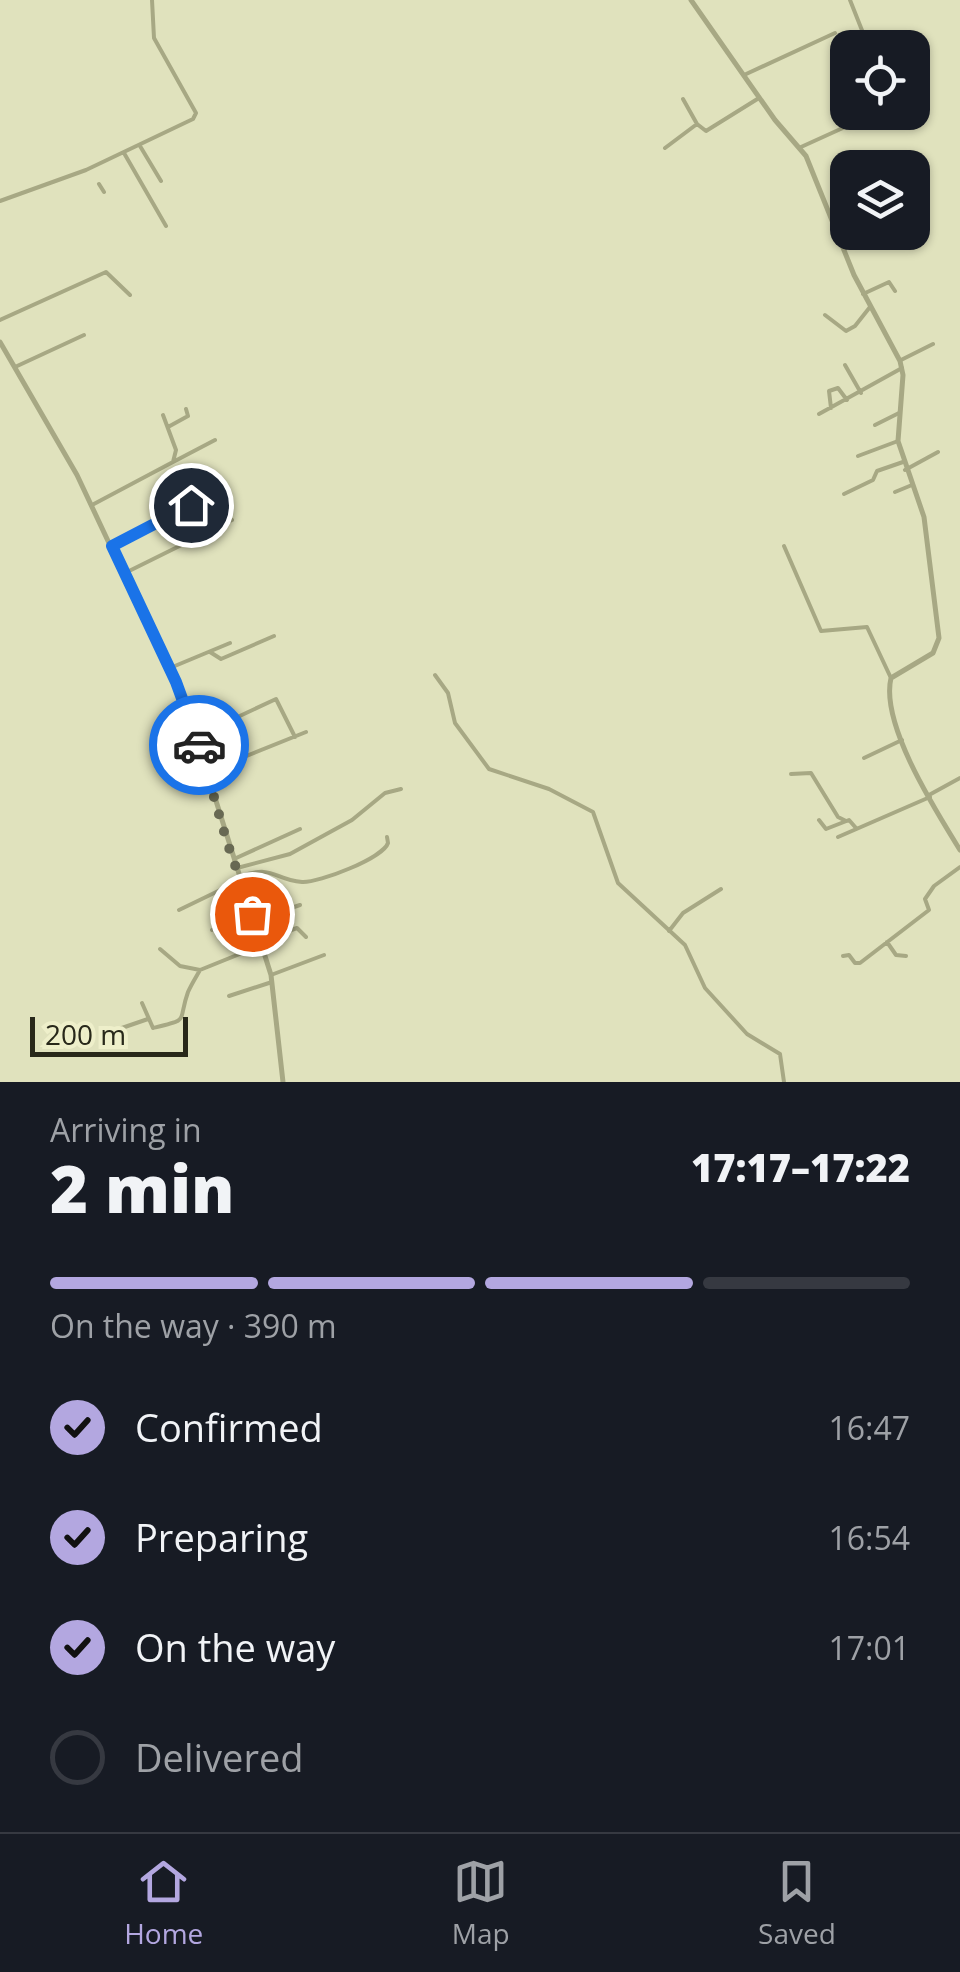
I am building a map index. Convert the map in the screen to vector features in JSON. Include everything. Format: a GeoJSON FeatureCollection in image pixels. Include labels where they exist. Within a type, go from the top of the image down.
{"type":"FeatureCollection","features":[{"type":"Feature","properties":{"kind":"street"},"geometry":{"type":"LineString","coordinates":[[0,201],[91,168],[194,119],[196,113],[154,38],[152,0]]}},
{"type":"Feature","properties":{"kind":"street"},"geometry":{"type":"LineString","coordinates":[[691,0],[782,129],[801,147],[864,294],[901,365],[898,442],[926,524],[939,638],[933,653],[891,678]]}},
{"type":"Feature","properties":{"kind":"street"},"geometry":{"type":"LineString","coordinates":[[850,0],[862,30]]}},
{"type":"Feature","properties":{"kind":"street"},"geometry":{"type":"LineString","coordinates":[[743,75],[830,36]]}},
{"type":"Feature","properties":{"kind":"street"},"geometry":{"type":"LineString","coordinates":[[682,99],[706,131],[759,98]]}},
{"type":"Feature","properties":{"kind":"street"},"geometry":{"type":"LineString","coordinates":[[665,148],[697,124]]}},
{"type":"Feature","properties":{"kind":"street"},"geometry":{"type":"LineString","coordinates":[[801,147],[838,130]]}},
{"type":"Feature","properties":{"kind":"street"},"geometry":{"type":"LineString","coordinates":[[140,146],[161,182]]}},
{"type":"Feature","properties":{"kind":"street"},"geometry":{"type":"LineString","coordinates":[[124,153],[166,226]]}},
{"type":"Feature","properties":{"kind":"street"},"geometry":{"type":"LineString","coordinates":[[91,168],[96,178]]}},
{"type":"Feature","properties":{"kind":"street"},"geometry":{"type":"LineString","coordinates":[[99,184],[104,192]]}},
{"type":"Feature","properties":{"kind":"street"},"geometry":{"type":"LineString","coordinates":[[0,320],[106,272],[130,295]]}},
{"type":"Feature","properties":{"kind":"street"},"geometry":{"type":"LineString","coordinates":[[864,294],[888,282],[894,291]]}},
{"type":"Feature","properties":{"kind":"street"},"geometry":{"type":"LineString","coordinates":[[825,315],[846,331],[870,307]]}},
{"type":"Feature","properties":{"kind":"street"},"geometry":{"type":"LineString","coordinates":[[15,367],[84,335]]}},
{"type":"Feature","properties":{"kind":"street"},"geometry":{"type":"LineString","coordinates":[[0,342],[92,505],[170,668],[196,736],[272,978],[283,1082]]}},
{"type":"Feature","properties":{"kind":"street"},"geometry":{"type":"LineString","coordinates":[[819,414],[862,393],[933,344]]}},
{"type":"Feature","properties":{"kind":"street"},"geometry":{"type":"LineString","coordinates":[[845,364],[862,393]]}},
{"type":"Feature","properties":{"kind":"street"},"geometry":{"type":"LineString","coordinates":[[831,408],[829,391],[838,388],[847,400]]}},
{"type":"Feature","properties":{"kind":"street"},"geometry":{"type":"LineString","coordinates":[[168,427],[188,416],[186,409]]}},
{"type":"Feature","properties":{"kind":"street"},"geometry":{"type":"LineString","coordinates":[[875,425],[899,413]]}},
{"type":"Feature","properties":{"kind":"street"},"geometry":{"type":"LineString","coordinates":[[163,414],[176,450],[172,462]]}},
{"type":"Feature","properties":{"kind":"street"},"geometry":{"type":"LineString","coordinates":[[92,505],[215,440]]}},
{"type":"Feature","properties":{"kind":"street"},"geometry":{"type":"LineString","coordinates":[[858,456],[898,442]]}},
{"type":"Feature","properties":{"kind":"street"},"geometry":{"type":"LineString","coordinates":[[905,470],[938,452]]}},
{"type":"Feature","properties":{"kind":"street"},"geometry":{"type":"LineString","coordinates":[[844,494],[873,480],[876,471],[903,462]]}},
{"type":"Feature","properties":{"kind":"street"},"geometry":{"type":"LineString","coordinates":[[895,492],[912,485]]}},
{"type":"Feature","properties":{"kind":"street"},"geometry":{"type":"LineString","coordinates":[[112,546],[191,505]]}},
{"type":"Feature","properties":{"kind":"street"},"geometry":{"type":"LineString","coordinates":[[125,573],[232,520]]}},
{"type":"Feature","properties":{"kind":"street"},"geometry":{"type":"LineString","coordinates":[[784,546],[821,631],[867,626],[891,678],[890,703],[902,740],[960,850]]}},
{"type":"Feature","properties":{"kind":"street"},"geometry":{"type":"LineString","coordinates":[[210,652],[222,659],[274,636]]}},
{"type":"Feature","properties":{"kind":"street"},"geometry":{"type":"LineString","coordinates":[[170,668],[230,643]]}},
{"type":"Feature","properties":{"kind":"street"},"geometry":{"type":"LineString","coordinates":[[435,675],[448,693],[455,723],[484,765],[590,809],[618,882],[689,950],[704,988],[746,1034],[780,1054],[784,1082]]}},
{"type":"Feature","properties":{"kind":"street"},"geometry":{"type":"LineString","coordinates":[[196,736],[276,699],[295,737]]}},
{"type":"Feature","properties":{"kind":"street"},"geometry":{"type":"LineString","coordinates":[[207,772],[306,732]]}},
{"type":"Feature","properties":{"kind":"street"},"geometry":{"type":"LineString","coordinates":[[864,758],[902,740]]}},
{"type":"Feature","properties":{"kind":"street"},"geometry":{"type":"LineString","coordinates":[[792,774],[811,773],[838,817],[846,821]]}},
{"type":"Feature","properties":{"kind":"street"},"geometry":{"type":"LineString","coordinates":[[838,837],[930,796],[960,778]]}},
{"type":"Feature","properties":{"kind":"street"},"geometry":{"type":"LineString","coordinates":[[179,910],[219,891],[239,874],[290,854],[352,820],[388,791],[401,789]]}},
{"type":"Feature","properties":{"kind":"street"},"geometry":{"type":"LineString","coordinates":[[819,820],[826,829],[851,820],[856,828]]}},
{"type":"Feature","properties":{"kind":"street"},"geometry":{"type":"LineString","coordinates":[[234,860],[300,828]]}},
{"type":"Feature","properties":{"kind":"street"},"geometry":{"type":"LineString","coordinates":[[239,874],[262,870],[297,881],[314,881],[382,854],[387,837]]}},
{"type":"Feature","properties":{"kind":"street"},"geometry":{"type":"LineString","coordinates":[[843,956],[860,962],[930,910],[926,899],[934,886],[960,867]]}},
{"type":"Feature","properties":{"kind":"street"},"geometry":{"type":"LineString","coordinates":[[669,931],[682,913],[721,889]]}},
{"type":"Feature","properties":{"kind":"street"},"geometry":{"type":"LineString","coordinates":[[212,930],[228,922],[219,891]]}},
{"type":"Feature","properties":{"kind":"street"},"geometry":{"type":"LineString","coordinates":[[254,920],[300,905]]}},
{"type":"Feature","properties":{"kind":"street"},"geometry":{"type":"LineString","coordinates":[[160,949],[180,966],[200,970],[297,928],[306,937]]}},
{"type":"Feature","properties":{"kind":"street"},"geometry":{"type":"LineString","coordinates":[[887,942],[896,956],[906,956]]}},
{"type":"Feature","properties":{"kind":"street"},"geometry":{"type":"LineString","coordinates":[[229,996],[324,955]]}},
{"type":"Feature","properties":{"kind":"street"},"geometry":{"type":"LineString","coordinates":[[142,1003],[153,1028],[182,1019],[187,995],[200,970]]}},
{"type":"Feature","properties":{"kind":"street"},"geometry":{"type":"LineString","coordinates":[[116,1030],[148,1019]]}},
{"type":"Feature","properties":{"kind":"way so far"},"geometry":{"type":"LineString","coordinates":[[199,745],[252,914]]}},
{"type":"Feature","properties":{"kind":"route"},"geometry":{"type":"LineString","coordinates":[[191,505],[112,546],[176,682],[199,745]]}}]}
